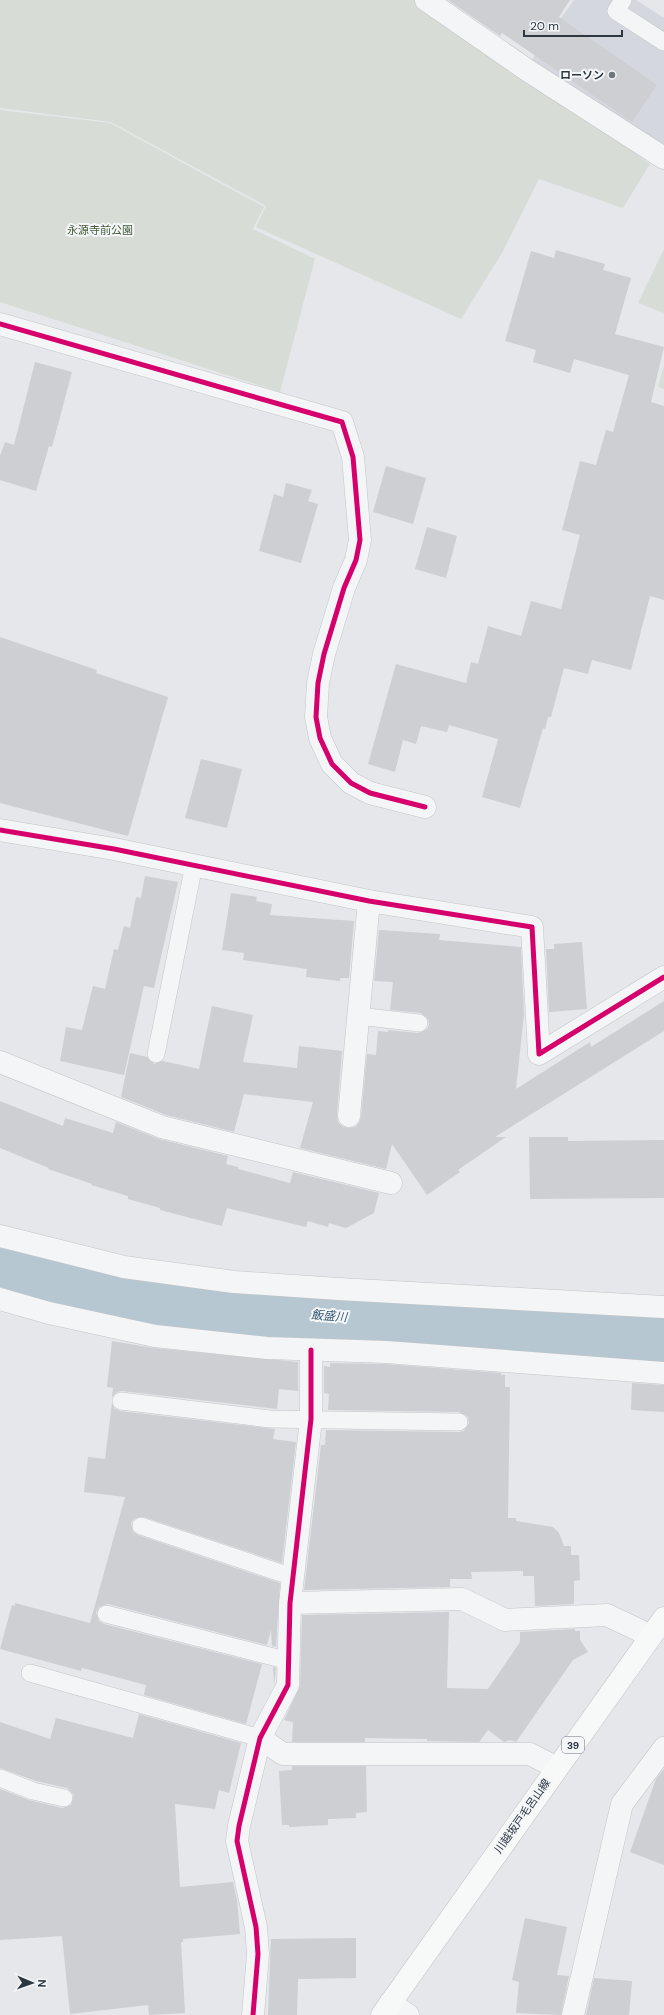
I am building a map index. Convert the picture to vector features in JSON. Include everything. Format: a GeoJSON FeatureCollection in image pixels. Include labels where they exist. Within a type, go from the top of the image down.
{"type":"FeatureCollection","features":[{"type":"Feature","properties":{"kind":"main road","name":"川越坂戸毛呂山線"},"geometry":{"type":"LineString","coordinates":[[393,2011],[557,1768],[664,1618]]}},
{"type":"Feature","properties":{"kind":"street"},"geometry":{"type":"LineString","coordinates":[[426,0],[527,70],[664,158]]}},
{"type":"Feature","properties":{"kind":"street"},"geometry":{"type":"LineString","coordinates":[[0,324],[342,422],[353,457],[360,540],[356,560],[344,588],[326,647],[318,683],[316,717],[320,738],[332,764],[351,783],[370,793],[425,807]]}},
{"type":"Feature","properties":{"kind":"street"},"geometry":{"type":"LineString","coordinates":[[0,830],[194,865],[369,902],[532,927],[539,1054],[664,977]]}},
{"type":"Feature","properties":{"kind":"street"},"geometry":{"type":"LineString","coordinates":[[349,1116],[369,902]]}},
{"type":"Feature","properties":{"kind":"street"},"geometry":{"type":"LineString","coordinates":[[0,1062],[162,1127],[391,1183]]}},
{"type":"Feature","properties":{"kind":"street"},"geometry":{"type":"LineString","coordinates":[[0,1236],[124,1267],[234,1282],[347,1290],[664,1307]]}},
{"type":"Feature","properties":{"kind":"street"},"geometry":{"type":"LineString","coordinates":[[0,1299],[49,1313],[155,1336],[267,1348],[386,1352],[664,1373]]}},
{"type":"Feature","properties":{"kind":"street"},"geometry":{"type":"LineString","coordinates":[[253,2015],[258,1954],[256,1928],[237,1841],[239,1826],[260,1738],[288,1685],[290,1603],[311,1420],[311,1350]]}},
{"type":"Feature","properties":{"kind":"street"},"geometry":{"type":"LineString","coordinates":[[290,1603],[462,1599],[505,1620],[607,1615],[651,1636]]}},
{"type":"Feature","properties":{"kind":"street"},"geometry":{"type":"LineString","coordinates":[[260,1738],[283,1754],[530,1754],[557,1768]]}},
{"type":"Feature","properties":{"kind":"street"},"geometry":{"type":"LineString","coordinates":[[573,2015],[622,1804],[664,1748]]}},
{"type":"Feature","properties":{"kind":"lane"},"geometry":{"type":"LineString","coordinates":[[624,0],[616,11],[664,42]]}},
{"type":"Feature","properties":{"kind":"lane"},"geometry":{"type":"LineString","coordinates":[[156,1054],[194,865]]}},
{"type":"Feature","properties":{"kind":"lane"},"geometry":{"type":"LineString","coordinates":[[358,1016],[419,1022]]}},
{"type":"Feature","properties":{"kind":"lane"},"geometry":{"type":"LineString","coordinates":[[120,1401],[270,1419],[459,1422]]}},
{"type":"Feature","properties":{"kind":"lane"},"geometry":{"type":"LineString","coordinates":[[141,1526],[293,1577]]}},
{"type":"Feature","properties":{"kind":"lane"},"geometry":{"type":"LineString","coordinates":[[106,1614],[289,1661]]}},
{"type":"Feature","properties":{"kind":"lane"},"geometry":{"type":"LineString","coordinates":[[30,1673],[260,1738]]}},
{"type":"Feature","properties":{"kind":"lane"},"geometry":{"type":"LineString","coordinates":[[0,1778],[33,1791],[64,1798]]}},
{"type":"Feature","properties":{"kind":"shaded area"},"geometry":{"type":"Polygon","coordinates":[[[574,0],[636,0],[664,18],[664,147],[531,61],[574,0]]]}},
{"type":"Feature","properties":{"kind":"green space"},"geometry":{"type":"Polygon","coordinates":[[[0,0],[420,0],[650,164],[623,208],[539,179],[502,253],[461,319],[256,227],[266,206],[111,122],[0,108],[0,0]]]}},
{"type":"Feature","properties":{"kind":"green space","name":"永源寺前公園"},"geometry":{"type":"Polygon","coordinates":[[[0,110],[110,123],[264,207],[253,229],[315,259],[280,392],[0,302],[0,110]]]}},
{"type":"Feature","properties":{"kind":"green space"},"geometry":{"type":"Polygon","coordinates":[[[664,249],[664,313],[638,303],[664,249]]]}},
{"type":"Feature","properties":{"kind":"green space"},"geometry":{"type":"Polygon","coordinates":[[[664,366],[664,389],[658,387],[664,366]]]}},
{"type":"Feature","properties":{"kind":"building"},"geometry":{"type":"Polygon","coordinates":[[[448,0],[570,0],[559,17],[657,85],[632,122],[502,33],[500,36],[448,0]]]}},
{"type":"Feature","properties":{"kind":"building"},"geometry":{"type":"Polygon","coordinates":[[[556,250],[605,264],[603,270],[631,278],[615,334],[664,347],[651,402],[664,406],[664,600],[650,596],[631,670],[592,660],[588,674],[564,668],[551,717],[548,717],[545,729],[543,728],[520,808],[482,797],[498,739],[449,725],[447,732],[421,726],[416,744],[403,740],[395,772],[368,764],[396,664],[466,683],[471,662],[478,664],[488,626],[521,636],[531,601],[561,609],[580,535],[562,530],[580,461],[596,465],[606,430],[613,432],[629,375],[574,359],[570,373],[533,362],[536,350],[505,341],[531,251],[554,258],[556,250]]]}},
{"type":"Feature","properties":{"kind":"building"},"geometry":{"type":"Polygon","coordinates":[[[35,362],[72,372],[52,447],[49,446],[36,491],[0,480],[0,456],[5,442],[14,445],[35,362]]]}},
{"type":"Feature","properties":{"kind":"building"},"geometry":{"type":"Polygon","coordinates":[[[386,466],[426,478],[413,524],[373,512],[386,466]]]}},
{"type":"Feature","properties":{"kind":"building"},"geometry":{"type":"Polygon","coordinates":[[[286,483],[312,490],[308,501],[318,504],[301,563],[259,551],[274,494],[283,497],[286,483]]]}},
{"type":"Feature","properties":{"kind":"building"},"geometry":{"type":"Polygon","coordinates":[[[427,527],[457,536],[446,578],[415,569],[427,527]]]}},
{"type":"Feature","properties":{"kind":"building"},"geometry":{"type":"Polygon","coordinates":[[[0,637],[97,670],[96,673],[168,697],[128,836],[0,803],[0,637]]]}},
{"type":"Feature","properties":{"kind":"building"},"geometry":{"type":"Polygon","coordinates":[[[201,759],[242,769],[227,828],[185,818],[201,759]]]}},
{"type":"Feature","properties":{"kind":"building"},"geometry":{"type":"Polygon","coordinates":[[[145,876],[178,882],[154,988],[144,986],[124,1075],[60,1061],[66,1027],[82,1030],[93,986],[105,989],[114,949],[118,950],[124,926],[130,928],[136,897],[141,898],[145,876]]]}},
{"type":"Feature","properties":{"kind":"building"},"geometry":{"type":"Polygon","coordinates":[[[231,893],[257,897],[256,901],[272,904],[270,915],[354,921],[349,978],[340,978],[340,981],[306,977],[307,969],[243,960],[244,953],[222,950],[231,893]]]}},
{"type":"Feature","properties":{"kind":"building"},"geometry":{"type":"Polygon","coordinates":[[[379,930],[440,934],[439,940],[521,947],[524,1014],[516,1089],[590,1042],[591,1047],[664,1001],[664,1031],[495,1137],[506,1137],[458,1170],[460,1172],[427,1195],[392,1144],[386,1169],[300,1148],[313,1102],[244,1094],[234,1132],[166,1115],[121,1097],[130,1053],[147,1057],[154,1064],[163,1061],[199,1069],[212,1006],[253,1015],[243,1062],[297,1068],[299,1046],[342,1051],[337,1115],[338,1122],[342,1126],[348,1128],[355,1127],[359,1123],[361,1117],[367,1054],[376,1055],[378,1031],[388,1032],[388,1030],[418,1033],[427,1029],[429,1025],[428,1019],[421,1013],[390,1010],[393,982],[374,981],[379,930]]]}},
{"type":"Feature","properties":{"kind":"building"},"geometry":{"type":"Polygon","coordinates":[[[582,942],[587,1009],[549,1012],[546,949],[554,949],[554,944],[582,942]]]}},
{"type":"Feature","properties":{"kind":"building"},"geometry":{"type":"Polygon","coordinates":[[[0,1101],[63,1126],[65,1118],[113,1133],[116,1122],[159,1139],[228,1156],[226,1164],[238,1167],[238,1169],[290,1183],[293,1172],[379,1193],[374,1213],[346,1228],[329,1223],[328,1227],[308,1221],[306,1227],[227,1208],[222,1226],[160,1210],[160,1208],[128,1199],[128,1196],[91,1185],[92,1184],[48,1169],[49,1168],[0,1148],[0,1101]]]}},
{"type":"Feature","properties":{"kind":"building"},"geometry":{"type":"Polygon","coordinates":[[[529,1137],[568,1137],[568,1141],[664,1140],[664,1198],[530,1199],[529,1137]]]}},
{"type":"Feature","properties":{"kind":"building"},"geometry":{"type":"Polygon","coordinates":[[[112,1341],[154,1348],[298,1362],[298,1391],[279,1389],[277,1409],[122,1391],[117,1392],[112,1397],[113,1388],[107,1387],[112,1341]]]}},
{"type":"Feature","properties":{"kind":"building"},"geometry":{"type":"Polygon","coordinates":[[[330,1363],[385,1364],[501,1373],[501,1375],[505,1375],[505,1387],[510,1387],[508,1518],[516,1518],[516,1521],[553,1527],[559,1533],[564,1546],[571,1546],[571,1555],[579,1555],[580,1580],[574,1581],[574,1604],[535,1606],[534,1576],[523,1576],[523,1571],[471,1572],[472,1579],[450,1579],[450,1587],[304,1590],[321,1445],[325,1445],[326,1430],[459,1432],[464,1431],[469,1423],[468,1417],[459,1412],[328,1410],[329,1394],[324,1393],[324,1366],[330,1367],[330,1363]]]}},
{"type":"Feature","properties":{"kind":"building"},"geometry":{"type":"Polygon","coordinates":[[[632,1383],[664,1385],[664,1412],[631,1410],[632,1383]]]}},
{"type":"Feature","properties":{"kind":"building"},"geometry":{"type":"Polygon","coordinates":[[[112,1403],[115,1409],[120,1411],[275,1429],[273,1439],[296,1442],[282,1563],[144,1517],[135,1518],[131,1523],[133,1532],[138,1535],[280,1583],[276,1647],[272,1646],[271,1630],[267,1645],[108,1604],[99,1607],[96,1612],[99,1621],[104,1624],[262,1664],[246,1724],[144,1695],[146,1685],[82,1668],[81,1671],[0,1649],[12,1605],[15,1606],[15,1603],[90,1623],[125,1497],[84,1492],[88,1457],[105,1459],[112,1403]]]}},
{"type":"Feature","properties":{"kind":"building"},"geometry":{"type":"Polygon","coordinates":[[[449,1612],[447,1688],[488,1689],[520,1642],[520,1632],[575,1629],[575,1631],[580,1631],[580,1640],[588,1652],[573,1660],[516,1742],[510,1740],[504,1742],[488,1730],[479,1742],[365,1738],[365,1742],[292,1742],[293,1722],[284,1720],[300,1686],[302,1615],[449,1612]]]}},
{"type":"Feature","properties":{"kind":"building"},"geometry":{"type":"Polygon","coordinates":[[[273,1667],[276,1668],[274,1685],[273,1667]]]}},
{"type":"Feature","properties":{"kind":"building"},"geometry":{"type":"Polygon","coordinates":[[[139,1714],[241,1743],[229,1793],[219,1790],[215,1809],[175,1804],[180,1887],[233,1882],[237,1900],[240,1934],[183,1939],[183,1942],[181,1942],[185,2013],[149,2015],[148,2005],[70,2014],[62,1936],[0,1940],[0,1789],[29,1800],[62,1808],[71,1805],[74,1795],[67,1788],[36,1781],[0,1768],[0,1722],[50,1739],[56,1718],[133,1738],[139,1714]]]}},
{"type":"Feature","properties":{"kind":"building"},"geometry":{"type":"Polygon","coordinates":[[[292,1766],[366,1766],[367,1812],[356,1813],[356,1818],[328,1819],[328,1825],[289,1827],[289,1825],[282,1825],[279,1771],[292,1770],[292,1766]]]}},
{"type":"Feature","properties":{"kind":"building"},"geometry":{"type":"Polygon","coordinates":[[[664,1769],[664,1865],[630,1852],[656,1779],[664,1769]]]}},
{"type":"Feature","properties":{"kind":"building"},"geometry":{"type":"Polygon","coordinates":[[[525,1918],[567,1927],[557,1975],[569,1976],[561,2015],[516,2013],[519,1982],[512,1980],[525,1918]]]}},
{"type":"Feature","properties":{"kind":"building"},"geometry":{"type":"Polygon","coordinates":[[[356,1938],[356,1978],[298,1979],[297,2015],[268,2015],[271,1939],[356,1938]]]}},
{"type":"Feature","properties":{"kind":"building"},"geometry":{"type":"Polygon","coordinates":[[[594,1978],[632,1981],[629,2015],[586,2015],[594,1978]]]}},
{"type":"Feature","properties":{"kind":"waterway","name":"飯盛川"},"geometry":{"type":"LineString","coordinates":[[0,1256],[87,1285],[137,1297],[201,1308],[457,1326],[664,1338]]}},
{"type":"Feature","properties":{"kind":"cycle path"},"geometry":{"type":"LineString","coordinates":[[0,324],[342,422],[353,457],[360,540],[356,560],[344,588],[324,654],[318,683],[316,717],[320,738],[332,764],[351,783],[370,793],[425,807]]}},
{"type":"Feature","properties":{"kind":"cycle path"},"geometry":{"type":"LineString","coordinates":[[0,830],[114,849],[369,901],[532,927],[539,1054],[664,977]]}},
{"type":"Feature","properties":{"kind":"cycle path"},"geometry":{"type":"LineString","coordinates":[[253,2015],[258,1954],[256,1927],[237,1841],[239,1826],[260,1738],[288,1685],[290,1603],[311,1419],[311,1350]]}},
{"type":"Feature","properties":{"kind":"place","name":"ローソン"},"geometry":{"type":"Point","coordinates":[612,75]}}]}
